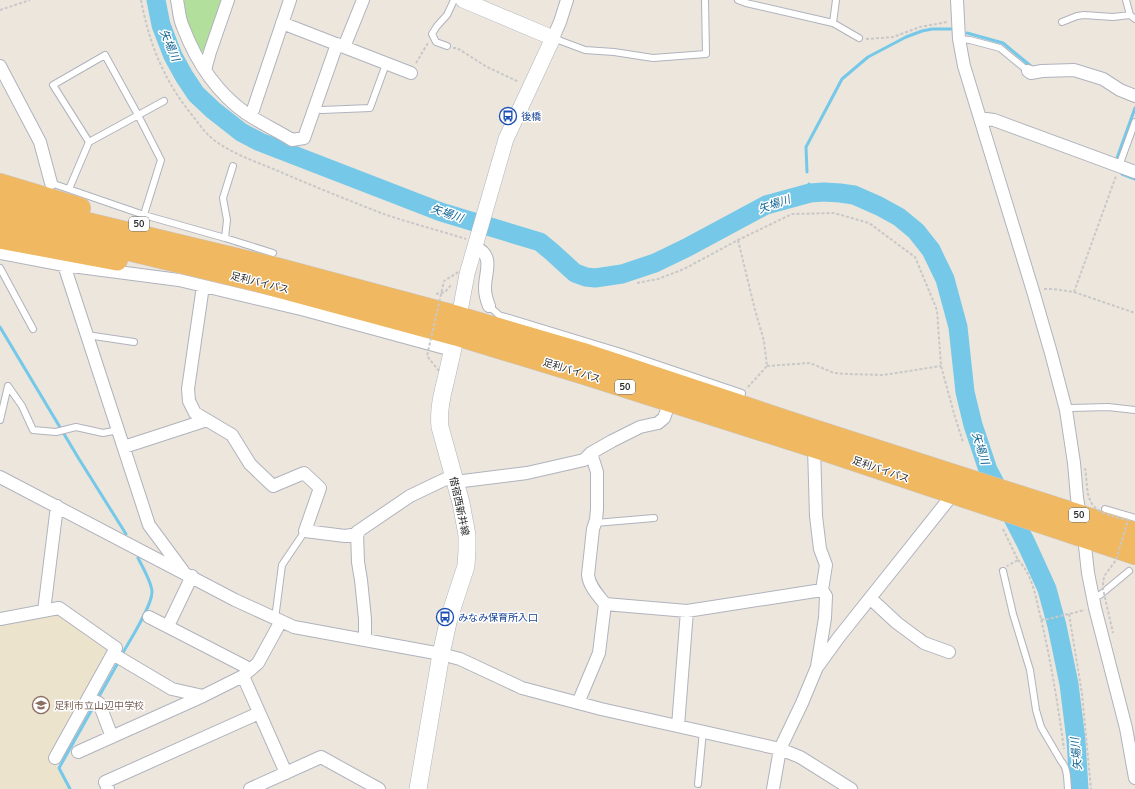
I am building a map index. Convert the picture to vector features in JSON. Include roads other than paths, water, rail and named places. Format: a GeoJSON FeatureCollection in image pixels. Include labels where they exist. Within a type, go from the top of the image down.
{"type":"FeatureCollection","features":[{"type":"Feature","properties":{"kind":"highway","name":"50"},"geometry":{"type":"LineString","coordinates":[[0,184],[148,234],[229,252],[274,260]]}},
{"type":"Feature","properties":{"kind":"highway","name":"足利バイパス"},"geometry":{"type":"LineString","coordinates":[[0,202],[148,234],[260,282],[456,334],[814,447],[1084,537],[1132,562]]}},
{"type":"Feature","properties":{"kind":"highway","name":"足利バイパス"},"geometry":{"type":"LineString","coordinates":[[0,218],[148,234]]}},
{"type":"Feature","properties":{"kind":"highway","name":"50"},"geometry":{"type":"LineString","coordinates":[[0,238],[144,265],[260,282]]}},
{"type":"Feature","properties":{"kind":"highway","name":"足利バイパス"},"geometry":{"type":"LineString","coordinates":[[274,260],[456,334],[582,353],[741,399],[979,482],[1135,533]]}},
{"type":"Feature","properties":{"kind":"main road","name":"借宿西新井線"},"geometry":{"type":"LineString","coordinates":[[418,789],[441,654],[466,566],[467,535],[455,479],[440,427],[439,417],[442,394],[456,334]]}},
{"type":"Feature","properties":{"kind":"street"},"geometry":{"type":"LineString","coordinates":[[177,0],[182,26],[196,56],[221,91],[248,114],[292,140],[304,138],[340,45],[363,0]]}},
{"type":"Feature","properties":{"kind":"street"},"geometry":{"type":"LineString","coordinates":[[205,70],[228,0]]}},
{"type":"Feature","properties":{"kind":"street"},"geometry":{"type":"LineString","coordinates":[[248,114],[253,110],[290,0]]}},
{"type":"Feature","properties":{"kind":"street"},"geometry":{"type":"LineString","coordinates":[[463,0],[553,38]]}},
{"type":"Feature","properties":{"kind":"street"},"geometry":{"type":"LineString","coordinates":[[0,253],[64,265],[179,280],[305,310],[456,334],[462,278],[476,242],[506,140],[560,22],[567,0]]}},
{"type":"Feature","properties":{"kind":"street"},"geometry":{"type":"LineString","coordinates":[[957,0],[961,56],[1033,291],[1066,410],[1088,573],[1135,772]]}},
{"type":"Feature","properties":{"kind":"street"},"geometry":{"type":"LineString","coordinates":[[282,22],[411,73]]}},
{"type":"Feature","properties":{"kind":"street"},"geometry":{"type":"LineString","coordinates":[[0,66],[40,142],[51,183]]}},
{"type":"Feature","properties":{"kind":"street"},"geometry":{"type":"LineString","coordinates":[[1028,71],[1031,73],[1042,70],[1074,70],[1103,78],[1120,90],[1135,96]]}},
{"type":"Feature","properties":{"kind":"street"},"geometry":{"type":"LineString","coordinates":[[981,120],[994,120],[1135,172]]}},
{"type":"Feature","properties":{"kind":"street"},"geometry":{"type":"LineString","coordinates":[[476,242],[485,254],[487,266],[485,288],[486,300],[490,306]]}},
{"type":"Feature","properties":{"kind":"street"},"geometry":{"type":"LineString","coordinates":[[64,265],[149,525],[188,575]]}},
{"type":"Feature","properties":{"kind":"street"},"geometry":{"type":"LineString","coordinates":[[203,286],[188,389],[189,401],[195,413],[232,435],[250,464],[273,486],[304,473],[320,488],[305,531],[345,536],[358,534]]}},
{"type":"Feature","properties":{"kind":"street"},"geometry":{"type":"LineString","coordinates":[[365,640],[365,619],[358,562],[357,532],[410,496],[455,479],[528,473],[584,460],[591,453],[640,427],[658,423],[664,418],[670,401]]}},
{"type":"Feature","properties":{"kind":"street"},"geometry":{"type":"LineString","coordinates":[[124,447],[207,420]]}},
{"type":"Feature","properties":{"kind":"street"},"geometry":{"type":"LineString","coordinates":[[773,789],[780,749],[817,667],[825,618],[826,596],[822,590],[826,565],[820,549],[816,516],[814,447]]}},
{"type":"Feature","properties":{"kind":"street"},"geometry":{"type":"LineString","coordinates":[[578,703],[599,653],[605,604],[588,580],[593,529],[597,509],[598,481],[597,472],[591,453]]}},
{"type":"Feature","properties":{"kind":"street"},"geometry":{"type":"LineString","coordinates":[[0,477],[236,600],[294,627],[441,654],[460,659],[522,688],[578,703],[780,749],[800,757],[847,788]]}},
{"type":"Feature","properties":{"kind":"street"},"geometry":{"type":"LineString","coordinates":[[817,667],[953,494]]}},
{"type":"Feature","properties":{"kind":"street"},"geometry":{"type":"LineString","coordinates":[[44,611],[56,506]]}},
{"type":"Feature","properties":{"kind":"street"},"geometry":{"type":"LineString","coordinates":[[168,626],[188,575]]}},
{"type":"Feature","properties":{"kind":"street"},"geometry":{"type":"LineString","coordinates":[[605,604],[688,611],[822,590]]}},
{"type":"Feature","properties":{"kind":"street"},"geometry":{"type":"LineString","coordinates":[[870,598],[898,623],[924,643],[949,652]]}},
{"type":"Feature","properties":{"kind":"street"},"geometry":{"type":"LineString","coordinates":[[0,619],[59,608],[116,648],[55,758]]}},
{"type":"Feature","properties":{"kind":"street"},"geometry":{"type":"LineString","coordinates":[[678,726],[688,611]]}},
{"type":"Feature","properties":{"kind":"street"},"geometry":{"type":"LineString","coordinates":[[149,617],[168,626],[247,673],[259,713],[286,773]]}},
{"type":"Feature","properties":{"kind":"street"},"geometry":{"type":"LineString","coordinates":[[78,752],[203,696],[247,673],[258,663],[278,620]]}},
{"type":"Feature","properties":{"kind":"street"},"geometry":{"type":"LineString","coordinates":[[113,654],[172,689],[203,696]]}},
{"type":"Feature","properties":{"kind":"street"},"geometry":{"type":"LineString","coordinates":[[89,698],[99,703],[112,737]]}},
{"type":"Feature","properties":{"kind":"street"},"geometry":{"type":"LineString","coordinates":[[108,789],[105,782],[259,713]]}},
{"type":"Feature","properties":{"kind":"street"},"geometry":{"type":"LineString","coordinates":[[250,789],[321,757],[379,789]]}},
{"type":"Feature","properties":{"kind":"lane"},"geometry":{"type":"LineString","coordinates":[[447,46],[436,42],[432,34],[447,15],[454,0]]}},
{"type":"Feature","properties":{"kind":"lane"},"geometry":{"type":"LineString","coordinates":[[553,38],[585,50],[614,52],[653,58],[706,54],[705,0]]}},
{"type":"Feature","properties":{"kind":"lane"},"geometry":{"type":"LineString","coordinates":[[738,0],[833,23],[859,38]]}},
{"type":"Feature","properties":{"kind":"lane"},"geometry":{"type":"LineString","coordinates":[[833,23],[836,0]]}},
{"type":"Feature","properties":{"kind":"lane"},"geometry":{"type":"LineString","coordinates":[[1062,22],[1084,15],[1132,17],[1126,0]]}},
{"type":"Feature","properties":{"kind":"lane"},"geometry":{"type":"LineString","coordinates":[[959,39],[970,40],[1000,48],[1028,71]]}},
{"type":"Feature","properties":{"kind":"lane"},"geometry":{"type":"LineString","coordinates":[[89,142],[53,85],[105,55],[138,115],[160,160],[148,234]]}},
{"type":"Feature","properties":{"kind":"lane"},"geometry":{"type":"LineString","coordinates":[[314,109],[370,108],[386,64]]}},
{"type":"Feature","properties":{"kind":"lane"},"geometry":{"type":"LineString","coordinates":[[69,189],[89,142],[164,101]]}},
{"type":"Feature","properties":{"kind":"lane"},"geometry":{"type":"LineString","coordinates":[[1119,166],[1135,122]]}},
{"type":"Feature","properties":{"kind":"lane"},"geometry":{"type":"LineString","coordinates":[[225,238],[228,220],[223,198],[232,166]]}},
{"type":"Feature","properties":{"kind":"lane"},"geometry":{"type":"LineString","coordinates":[[51,183],[69,189],[148,234],[225,238],[274,260]]}},
{"type":"Feature","properties":{"kind":"lane"},"geometry":{"type":"LineString","coordinates":[[0,268],[33,329]]}},
{"type":"Feature","properties":{"kind":"lane"},"geometry":{"type":"LineString","coordinates":[[490,306],[499,315],[621,352],[741,399]]}},
{"type":"Feature","properties":{"kind":"lane"},"geometry":{"type":"LineString","coordinates":[[87,335],[134,342]]}},
{"type":"Feature","properties":{"kind":"lane"},"geometry":{"type":"LineString","coordinates":[[0,420],[8,386],[22,406],[33,430],[56,432],[76,427],[103,433],[118,430]]}},
{"type":"Feature","properties":{"kind":"lane"},"geometry":{"type":"LineString","coordinates":[[1066,410],[1071,408],[1108,407],[1135,410]]}},
{"type":"Feature","properties":{"kind":"lane"},"geometry":{"type":"LineString","coordinates":[[1105,509],[1135,518]]}},
{"type":"Feature","properties":{"kind":"lane"},"geometry":{"type":"LineString","coordinates":[[595,523],[654,518]]}},
{"type":"Feature","properties":{"kind":"lane"},"geometry":{"type":"LineString","coordinates":[[278,620],[282,565],[305,531]]}},
{"type":"Feature","properties":{"kind":"lane"},"geometry":{"type":"LineString","coordinates":[[1093,597],[1100,595],[1132,562]]}},
{"type":"Feature","properties":{"kind":"lane"},"geometry":{"type":"LineString","coordinates":[[1003,571],[1013,614],[1030,670],[1036,710],[1041,727],[1064,764],[1068,789]]}},
{"type":"Feature","properties":{"kind":"lane"},"geometry":{"type":"LineString","coordinates":[[698,784],[703,731]]}},
{"type":"Feature","properties":{"kind":"waterway","name":"矢場川"},"geometry":{"type":"LineString","coordinates":[[156,0],[161,25],[173,56],[184,76],[196,94],[213,110],[241,132],[260,142],[441,212],[540,242],[575,273],[586,277],[595,278],[622,274],[655,263],[766,205],[810,193],[824,192],[854,195],[899,217],[916,231],[931,250],[945,279],[958,327],[965,392],[973,425],[988,470],[1026,543],[1047,589],[1057,626],[1069,684],[1076,740],[1079,789]]}},
{"type":"Feature","properties":{"kind":"waterway"},"geometry":{"type":"LineString","coordinates":[[807,172],[806,147],[842,79],[868,57],[906,37],[932,29],[953,29]]}},
{"type":"Feature","properties":{"kind":"waterway"},"geometry":{"type":"LineString","coordinates":[[967,33],[1003,43],[1032,67]]}},
{"type":"Feature","properties":{"kind":"waterway"},"geometry":{"type":"LineString","coordinates":[[1117,158],[1135,108]]}},
{"type":"Feature","properties":{"kind":"waterway"},"geometry":{"type":"LineString","coordinates":[[1122,174],[1135,179]]}},
{"type":"Feature","properties":{"kind":"waterway"},"geometry":{"type":"LineString","coordinates":[[809,184],[810,193]]}},
{"type":"Feature","properties":{"kind":"waterway"},"geometry":{"type":"LineString","coordinates":[[0,327],[126,534]]}},
{"type":"Feature","properties":{"kind":"waterway"},"geometry":{"type":"LineString","coordinates":[[121,656],[140,624],[151,598],[152,588],[138,558]]}},
{"type":"Feature","properties":{"kind":"waterway"},"geometry":{"type":"LineString","coordinates":[[97,700],[119,661]]}},
{"type":"Feature","properties":{"kind":"waterway"},"geometry":{"type":"LineString","coordinates":[[70,789],[59,768],[95,704]]}},
{"type":"Feature","properties":{"kind":"place","name":"後橋"},"geometry":{"type":"Point","coordinates":[508,116]}},
{"type":"Feature","properties":{"kind":"place","name":"みなみ保育所入口"},"geometry":{"type":"Point","coordinates":[445,617]}},
{"type":"Feature","properties":{"kind":"place","name":"足利市立山辺中学校"},"geometry":{"type":"Point","coordinates":[41,705]}}]}
